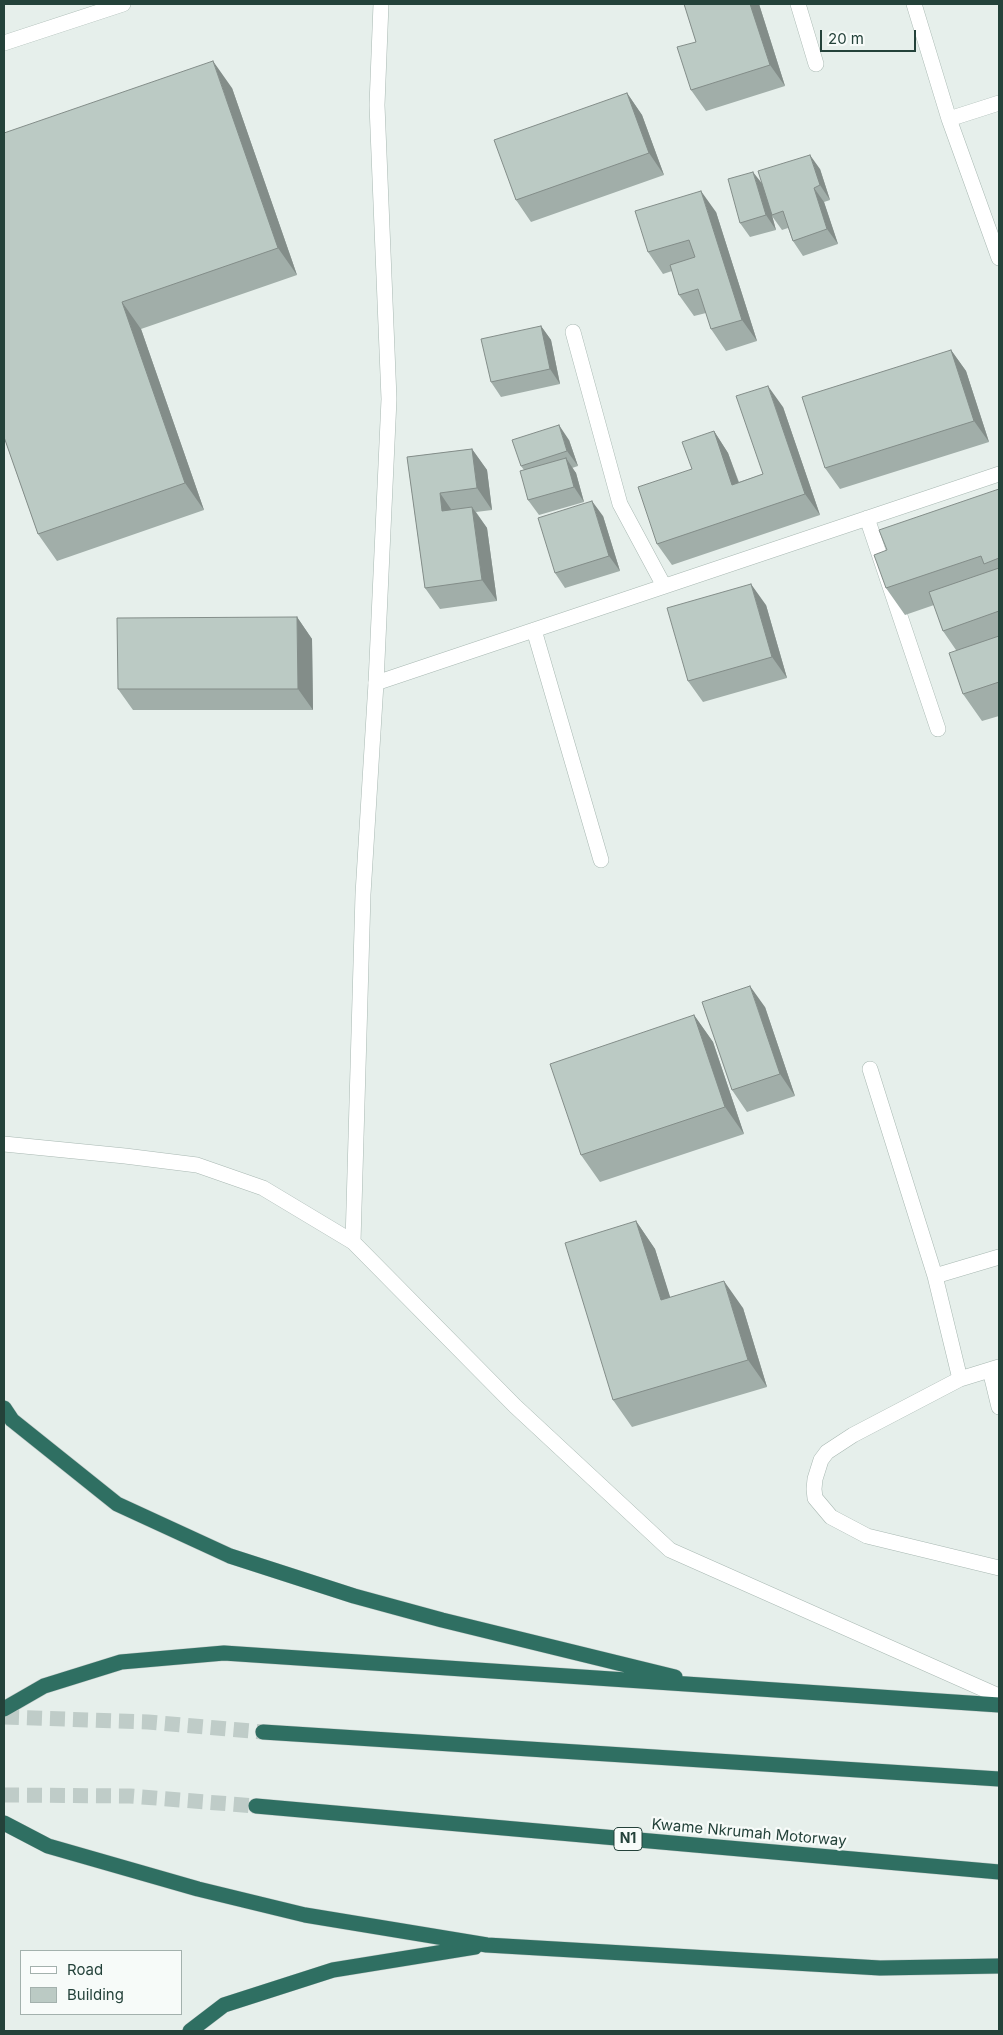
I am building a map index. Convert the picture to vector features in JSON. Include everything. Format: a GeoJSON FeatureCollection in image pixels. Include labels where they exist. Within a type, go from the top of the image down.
{"type":"FeatureCollection","features":[{"type":"Feature","properties":{"kind":"highway"},"geometry":{"type":"LineString","coordinates":[[4,1408],[12,1420],[118,1504],[230,1556],[354,1596],[442,1620],[718,1687]]}},
{"type":"Feature","properties":{"kind":"highway"},"geometry":{"type":"LineString","coordinates":[[4,1709],[44,1686],[122,1662],[224,1653],[999,1705]]}},
{"type":"Feature","properties":{"kind":"highway"},"geometry":{"type":"LineString","coordinates":[[263,1732],[999,1779]]}},
{"type":"Feature","properties":{"kind":"highway","name":"Kwame Nkrumah Motorway"},"geometry":{"type":"LineString","coordinates":[[256,1806],[999,1872]]}},
{"type":"Feature","properties":{"kind":"highway"},"geometry":{"type":"LineString","coordinates":[[4,1823],[48,1846],[198,1889],[305,1914],[487,1946],[880,1968],[999,1966]]}},
{"type":"Feature","properties":{"kind":"highway"},"geometry":{"type":"LineString","coordinates":[[190,2031],[224,2006],[333,1970],[487,1946]]}},
{"type":"Feature","properties":{"kind":"street"},"geometry":{"type":"LineString","coordinates":[[4,43],[123,4]]}},
{"type":"Feature","properties":{"kind":"street"},"geometry":{"type":"LineString","coordinates":[[354,1242],[363,894],[376,683],[389,399],[377,105],[381,4]]}},
{"type":"Feature","properties":{"kind":"street"},"geometry":{"type":"LineString","coordinates":[[798,4],[816,64]]}},
{"type":"Feature","properties":{"kind":"street"},"geometry":{"type":"LineString","coordinates":[[914,4],[950,119],[999,258]]}},
{"type":"Feature","properties":{"kind":"street"},"geometry":{"type":"LineString","coordinates":[[950,119],[999,103]]}},
{"type":"Feature","properties":{"kind":"street"},"geometry":{"type":"LineString","coordinates":[[573,332],[620,504],[664,586]]}},
{"type":"Feature","properties":{"kind":"street"},"geometry":{"type":"LineString","coordinates":[[376,683],[999,474]]}},
{"type":"Feature","properties":{"kind":"street"},"geometry":{"type":"LineString","coordinates":[[867,518],[938,729]]}},
{"type":"Feature","properties":{"kind":"street"},"geometry":{"type":"LineString","coordinates":[[534,630],[600,860]]}},
{"type":"Feature","properties":{"kind":"street"},"geometry":{"type":"LineString","coordinates":[[870,1069],[935,1276],[960,1379]]}},
{"type":"Feature","properties":{"kind":"street"},"geometry":{"type":"LineString","coordinates":[[4,1144],[197,1165],[263,1188],[354,1242],[515,1406],[670,1550],[999,1696]]}},
{"type":"Feature","properties":{"kind":"street"},"geometry":{"type":"LineString","coordinates":[[935,1276],[999,1257]]}},
{"type":"Feature","properties":{"kind":"street"},"geometry":{"type":"LineString","coordinates":[[999,1407],[995,1369],[960,1379],[891,1414],[827,1452],[821,1460],[815,1479],[815,1498],[831,1517],[866,1536],[999,1568]]}},
{"type":"Feature","properties":{"kind":"building"},"geometry":{"type":"Polygon","coordinates":[[[684,4],[750,4],[770,65],[691,90],[677,47],[696,42],[684,4]]]}},
{"type":"Feature","properties":{"kind":"building"},"geometry":{"type":"Polygon","coordinates":[[[213,61],[278,248],[122,302],[185,483],[38,534],[4,437],[4,133],[213,61]]]}},
{"type":"Feature","properties":{"kind":"building"},"geometry":{"type":"Polygon","coordinates":[[[627,93],[649,153],[516,200],[494,140],[627,93]]]}},
{"type":"Feature","properties":{"kind":"building"},"geometry":{"type":"Polygon","coordinates":[[[810,155],[820,185],[814,188],[827,229],[793,241],[783,211],[772,215],[758,171],[810,155]]]}},
{"type":"Feature","properties":{"kind":"building"},"geometry":{"type":"Polygon","coordinates":[[[753,172],[766,215],[740,223],[728,179],[753,172]]]}},
{"type":"Feature","properties":{"kind":"building"},"geometry":{"type":"Polygon","coordinates":[[[701,191],[742,320],[711,329],[698,289],[679,295],[670,265],[695,257],[689,240],[648,252],[635,211],[701,191]]]}},
{"type":"Feature","properties":{"kind":"building"},"geometry":{"type":"Polygon","coordinates":[[[541,326],[550,369],[491,382],[481,339],[541,326]]]}},
{"type":"Feature","properties":{"kind":"building"},"geometry":{"type":"Polygon","coordinates":[[[951,350],[974,421],[825,468],[802,397],[951,350]]]}},
{"type":"Feature","properties":{"kind":"building"},"geometry":{"type":"Polygon","coordinates":[[[768,386],[805,494],[657,544],[638,487],[692,469],[682,442],[714,431],[732,485],[763,474],[736,396],[768,386]]]}},
{"type":"Feature","properties":{"kind":"building"},"geometry":{"type":"Polygon","coordinates":[[[559,425],[567,451],[521,466],[512,440],[559,425]]]}},
{"type":"Feature","properties":{"kind":"building"},"geometry":{"type":"Polygon","coordinates":[[[472,449],[477,488],[440,493],[442,511],[472,507],[482,580],[425,588],[407,457],[472,449]]]}},
{"type":"Feature","properties":{"kind":"building"},"geometry":{"type":"Polygon","coordinates":[[[566,458],[574,487],[528,500],[520,471],[566,458]]]}},
{"type":"Feature","properties":{"kind":"building"},"geometry":{"type":"Polygon","coordinates":[[[999,489],[999,558],[984,564],[981,556],[886,588],[874,555],[887,550],[879,530],[999,489]]]}},
{"type":"Feature","properties":{"kind":"building"},"geometry":{"type":"Polygon","coordinates":[[[592,501],[609,556],[555,573],[538,518],[592,501]]]}},
{"type":"Feature","properties":{"kind":"building"},"geometry":{"type":"Polygon","coordinates":[[[999,568],[999,611],[943,631],[929,592],[999,568]]]}},
{"type":"Feature","properties":{"kind":"building"},"geometry":{"type":"Polygon","coordinates":[[[751,584],[772,657],[688,681],[667,608],[751,584]]]}},
{"type":"Feature","properties":{"kind":"building"},"geometry":{"type":"Polygon","coordinates":[[[297,617],[298,689],[118,689],[117,618],[297,617]]]}},
{"type":"Feature","properties":{"kind":"building"},"geometry":{"type":"Polygon","coordinates":[[[999,636],[999,682],[963,694],[949,653],[999,636]]]}},
{"type":"Feature","properties":{"kind":"building"},"geometry":{"type":"Polygon","coordinates":[[[750,986],[780,1074],[732,1090],[702,1002],[750,986]]]}},
{"type":"Feature","properties":{"kind":"building"},"geometry":{"type":"Polygon","coordinates":[[[694,1015],[725,1107],[581,1155],[550,1064],[694,1015]]]}},
{"type":"Feature","properties":{"kind":"building"},"geometry":{"type":"Polygon","coordinates":[[[636,1221],[661,1300],[724,1281],[748,1360],[613,1400],[565,1243],[636,1221]]]}},
{"type":"Feature","properties":{"kind":"tunnel"},"geometry":{"type":"LineString","coordinates":[[4,1717],[148,1722],[263,1732]]}},
{"type":"Feature","properties":{"kind":"tunnel"},"geometry":{"type":"LineString","coordinates":[[4,1795],[130,1796],[256,1806]]}}]}
